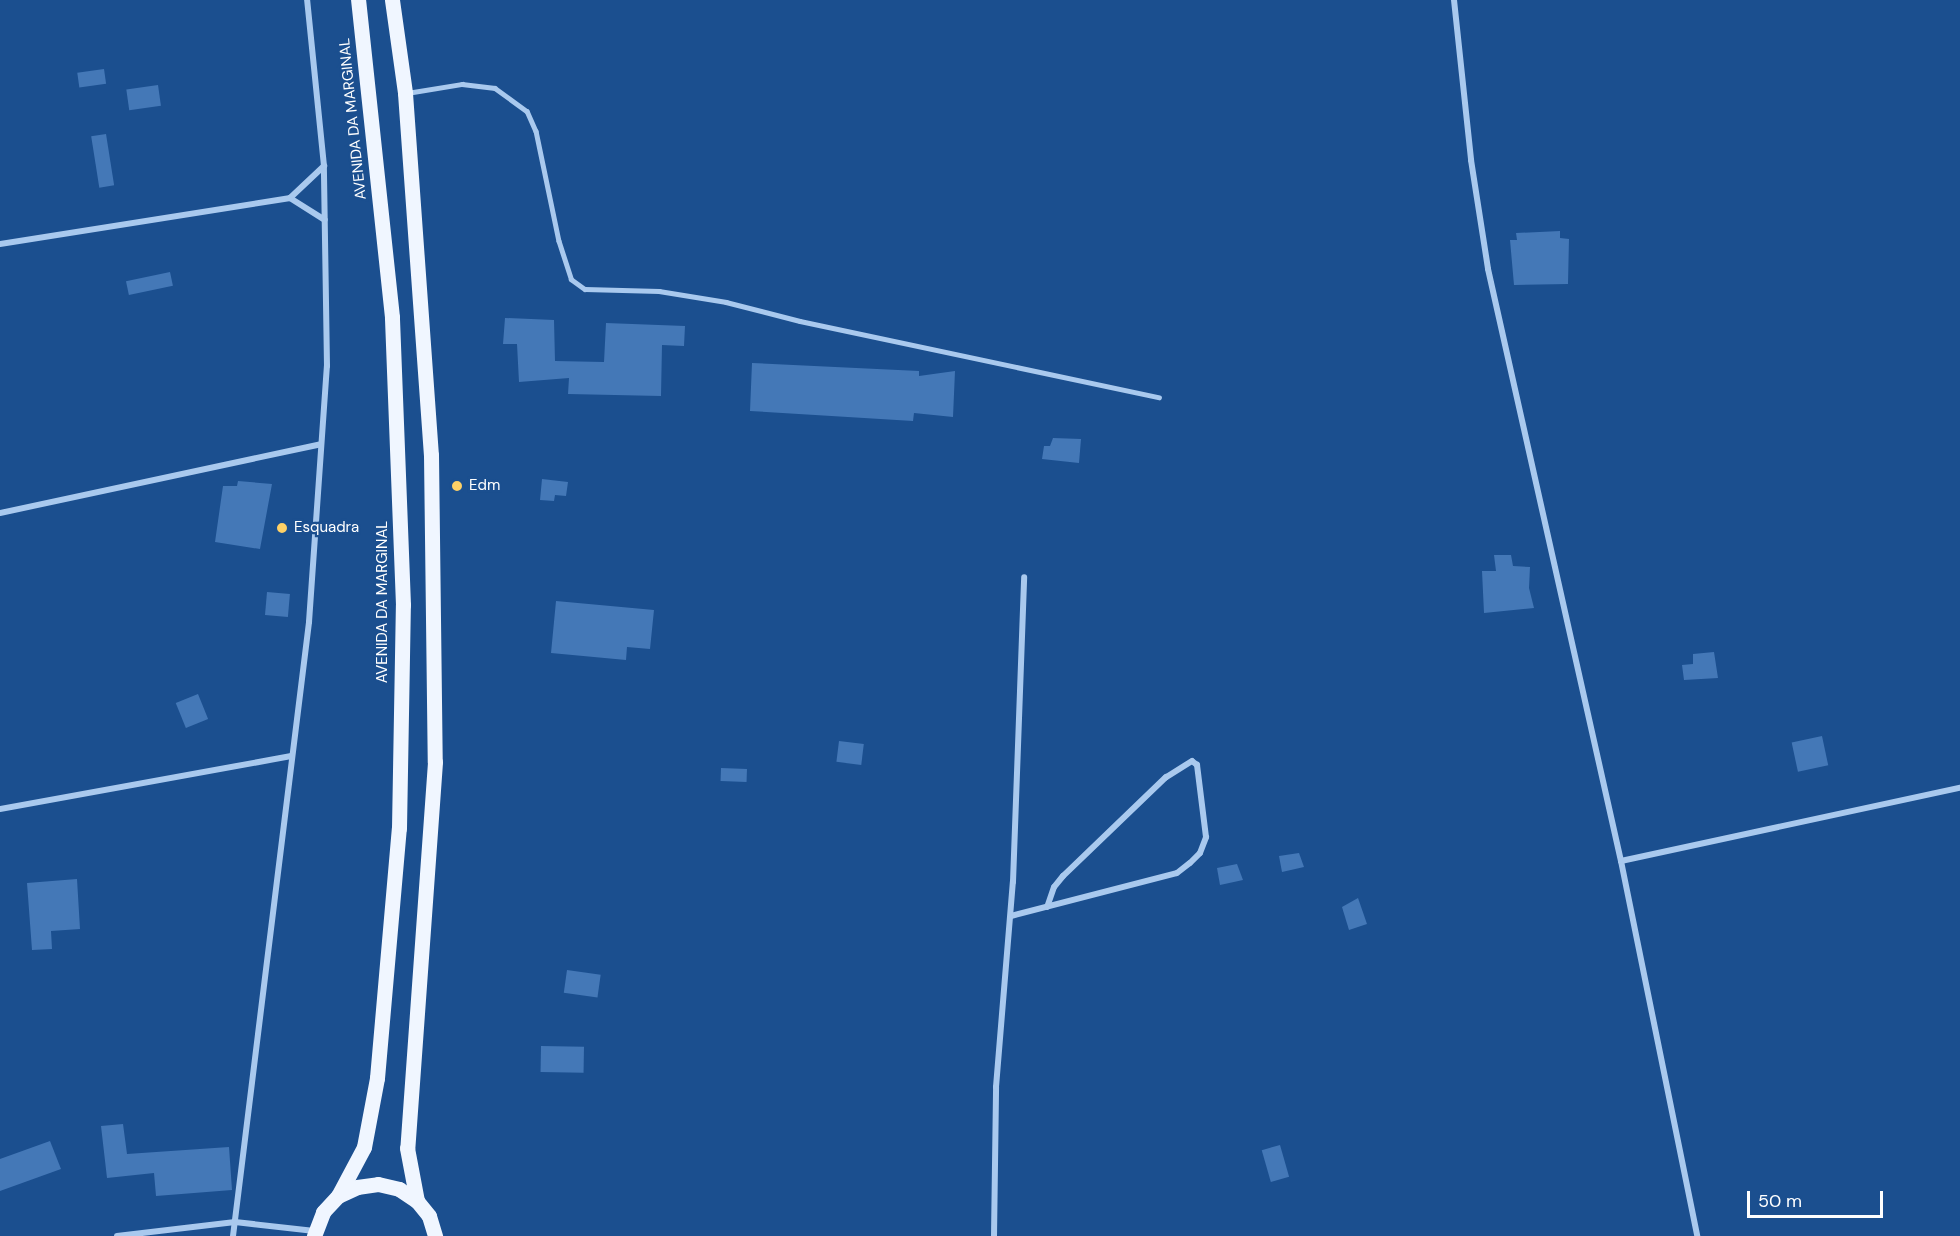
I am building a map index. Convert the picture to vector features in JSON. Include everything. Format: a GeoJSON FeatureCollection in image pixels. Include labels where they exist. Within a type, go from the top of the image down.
{"type":"FeatureCollection","features":[{"type":"Feature","properties":{"kind":"main road","name":"AVENIDA DA MARGINAL"},"geometry":{"type":"LineString","coordinates":[[314,1234],[323,1212],[338,1196],[364,1147],[376,1078],[399,828],[402,617],[392,317],[358,0]]}},
{"type":"Feature","properties":{"kind":"main road"},"geometry":{"type":"LineString","coordinates":[[392,0],[405,93],[431,455],[434,774],[407,1148],[417,1201]]}},
{"type":"Feature","properties":{"kind":"main road"},"geometry":{"type":"LineString","coordinates":[[338,1196],[357,1187],[378,1184],[399,1189],[417,1201],[429,1216],[435,1236]]}},
{"type":"Feature","properties":{"kind":"street"},"geometry":{"type":"LineString","coordinates":[[233,1236],[309,622],[327,366],[324,166],[307,0]]}},
{"type":"Feature","properties":{"kind":"street"},"geometry":{"type":"LineString","coordinates":[[1454,0],[1471,160],[1488,269],[1621,861],[1697,1236]]}},
{"type":"Feature","properties":{"kind":"street"},"geometry":{"type":"LineString","coordinates":[[0,244],[135,226],[290,198],[324,166]]}},
{"type":"Feature","properties":{"kind":"street"},"geometry":{"type":"LineString","coordinates":[[290,198],[325,220]]}},
{"type":"Feature","properties":{"kind":"street"},"geometry":{"type":"LineString","coordinates":[[0,513],[321,444]]}},
{"type":"Feature","properties":{"kind":"street"},"geometry":{"type":"LineString","coordinates":[[994,1236],[996,1087],[1011,916],[1024,577]]}},
{"type":"Feature","properties":{"kind":"street"},"geometry":{"type":"LineString","coordinates":[[0,809],[291,756]]}},
{"type":"Feature","properties":{"kind":"street"},"geometry":{"type":"LineString","coordinates":[[1011,916],[1047,907],[1178,873],[1200,853],[1206,837],[1197,765],[1191,761],[1166,777],[1063,876],[1054,887],[1047,907]]}},
{"type":"Feature","properties":{"kind":"street"},"geometry":{"type":"LineString","coordinates":[[1621,861],[1960,788]]}},
{"type":"Feature","properties":{"kind":"street"},"geometry":{"type":"LineString","coordinates":[[117,1236],[235,1222],[314,1234]]}},
{"type":"Feature","properties":{"kind":"lane"},"geometry":{"type":"LineString","coordinates":[[405,93],[462,84],[495,88],[527,111],[536,130],[559,241],[571,279],[585,289],[659,291],[726,302],[800,321],[1160,397]]}},
{"type":"Feature","properties":{"kind":"building"},"geometry":{"type":"Polygon","coordinates":[[[104,69],[106,84],[79,88],[77,73],[104,69]]]}},
{"type":"Feature","properties":{"kind":"building"},"geometry":{"type":"Polygon","coordinates":[[[158,85],[161,106],[129,110],[126,89],[158,85]]]}},
{"type":"Feature","properties":{"kind":"building"},"geometry":{"type":"Polygon","coordinates":[[[106,134],[114,185],[99,188],[91,136],[106,134]]]}},
{"type":"Feature","properties":{"kind":"building"},"geometry":{"type":"Polygon","coordinates":[[[1560,231],[1560,238],[1569,239],[1568,284],[1514,285],[1510,240],[1517,240],[1516,233],[1560,231]]]}},
{"type":"Feature","properties":{"kind":"building"},"geometry":{"type":"Polygon","coordinates":[[[170,272],[173,286],[129,295],[126,281],[170,272]]]}},
{"type":"Feature","properties":{"kind":"building"},"geometry":{"type":"Polygon","coordinates":[[[505,318],[554,320],[555,361],[604,362],[606,323],[685,326],[684,346],[662,345],[661,396],[568,394],[569,378],[519,382],[517,344],[503,344],[505,318]]]}},
{"type":"Feature","properties":{"kind":"building"},"geometry":{"type":"Polygon","coordinates":[[[752,363],[919,371],[919,376],[955,371],[953,417],[914,413],[913,421],[750,411],[752,363]]]}},
{"type":"Feature","properties":{"kind":"building"},"geometry":{"type":"Polygon","coordinates":[[[1053,438],[1081,439],[1079,463],[1042,459],[1044,446],[1050,446],[1053,438]]]}},
{"type":"Feature","properties":{"kind":"building"},"geometry":{"type":"Polygon","coordinates":[[[542,479],[568,482],[566,496],[555,495],[554,501],[540,500],[542,479]]]}},
{"type":"Feature","properties":{"kind":"building"},"geometry":{"type":"Polygon","coordinates":[[[238,481],[272,484],[260,549],[215,542],[223,486],[237,486],[238,481]]]}},
{"type":"Feature","properties":{"kind":"building"},"geometry":{"type":"Polygon","coordinates":[[[1494,555],[1511,555],[1513,566],[1530,567],[1529,588],[1534,608],[1484,613],[1482,571],[1496,571],[1494,555]]]}},
{"type":"Feature","properties":{"kind":"building"},"geometry":{"type":"Polygon","coordinates":[[[267,592],[290,594],[288,617],[265,615],[267,592]]]}},
{"type":"Feature","properties":{"kind":"building"},"geometry":{"type":"Polygon","coordinates":[[[556,601],[654,610],[650,649],[627,647],[626,660],[551,653],[556,601]]]}},
{"type":"Feature","properties":{"kind":"building"},"geometry":{"type":"Polygon","coordinates":[[[1714,652],[1718,678],[1684,680],[1682,665],[1693,664],[1693,654],[1714,652]]]}},
{"type":"Feature","properties":{"kind":"building"},"geometry":{"type":"Polygon","coordinates":[[[198,694],[208,719],[186,728],[176,703],[198,694]]]}},
{"type":"Feature","properties":{"kind":"building"},"geometry":{"type":"Polygon","coordinates":[[[1822,736],[1828,765],[1798,772],[1792,742],[1822,736]]]}},
{"type":"Feature","properties":{"kind":"building"},"geometry":{"type":"Polygon","coordinates":[[[839,741],[864,744],[861,765],[836,762],[839,741]]]}},
{"type":"Feature","properties":{"kind":"building"},"geometry":{"type":"Polygon","coordinates":[[[721,768],[747,769],[747,782],[721,781],[721,768]]]}},
{"type":"Feature","properties":{"kind":"building"},"geometry":{"type":"Polygon","coordinates":[[[1299,853],[1304,867],[1282,872],[1279,856],[1299,853]]]}},
{"type":"Feature","properties":{"kind":"building"},"geometry":{"type":"Polygon","coordinates":[[[1237,864],[1243,880],[1220,885],[1217,868],[1237,864]]]}},
{"type":"Feature","properties":{"kind":"building"},"geometry":{"type":"Polygon","coordinates":[[[77,879],[80,929],[51,931],[52,949],[32,950],[27,883],[77,879]]]}},
{"type":"Feature","properties":{"kind":"building"},"geometry":{"type":"Polygon","coordinates":[[[1358,898],[1367,924],[1349,930],[1342,907],[1358,898]]]}},
{"type":"Feature","properties":{"kind":"building"},"geometry":{"type":"Polygon","coordinates":[[[567,970],[601,975],[597,998],[564,993],[567,970]]]}},
{"type":"Feature","properties":{"kind":"building"},"geometry":{"type":"Polygon","coordinates":[[[541,1046],[584,1047],[584,1073],[541,1072],[541,1046]]]}},
{"type":"Feature","properties":{"kind":"building"},"geometry":{"type":"Polygon","coordinates":[[[123,1124],[127,1154],[229,1147],[232,1190],[156,1196],[154,1173],[107,1178],[101,1126],[123,1124]]]}},
{"type":"Feature","properties":{"kind":"building"},"geometry":{"type":"Polygon","coordinates":[[[50,1141],[61,1169],[0,1191],[0,1159],[50,1141]]]}},
{"type":"Feature","properties":{"kind":"building"},"geometry":{"type":"Polygon","coordinates":[[[1280,1145],[1289,1177],[1271,1182],[1262,1150],[1280,1145]]]}},
{"type":"Feature","properties":{"kind":"place","name":"Edm"},"geometry":{"type":"Point","coordinates":[457,486]}},
{"type":"Feature","properties":{"kind":"place","name":"Esquadra"},"geometry":{"type":"Point","coordinates":[282,528]}}]}
